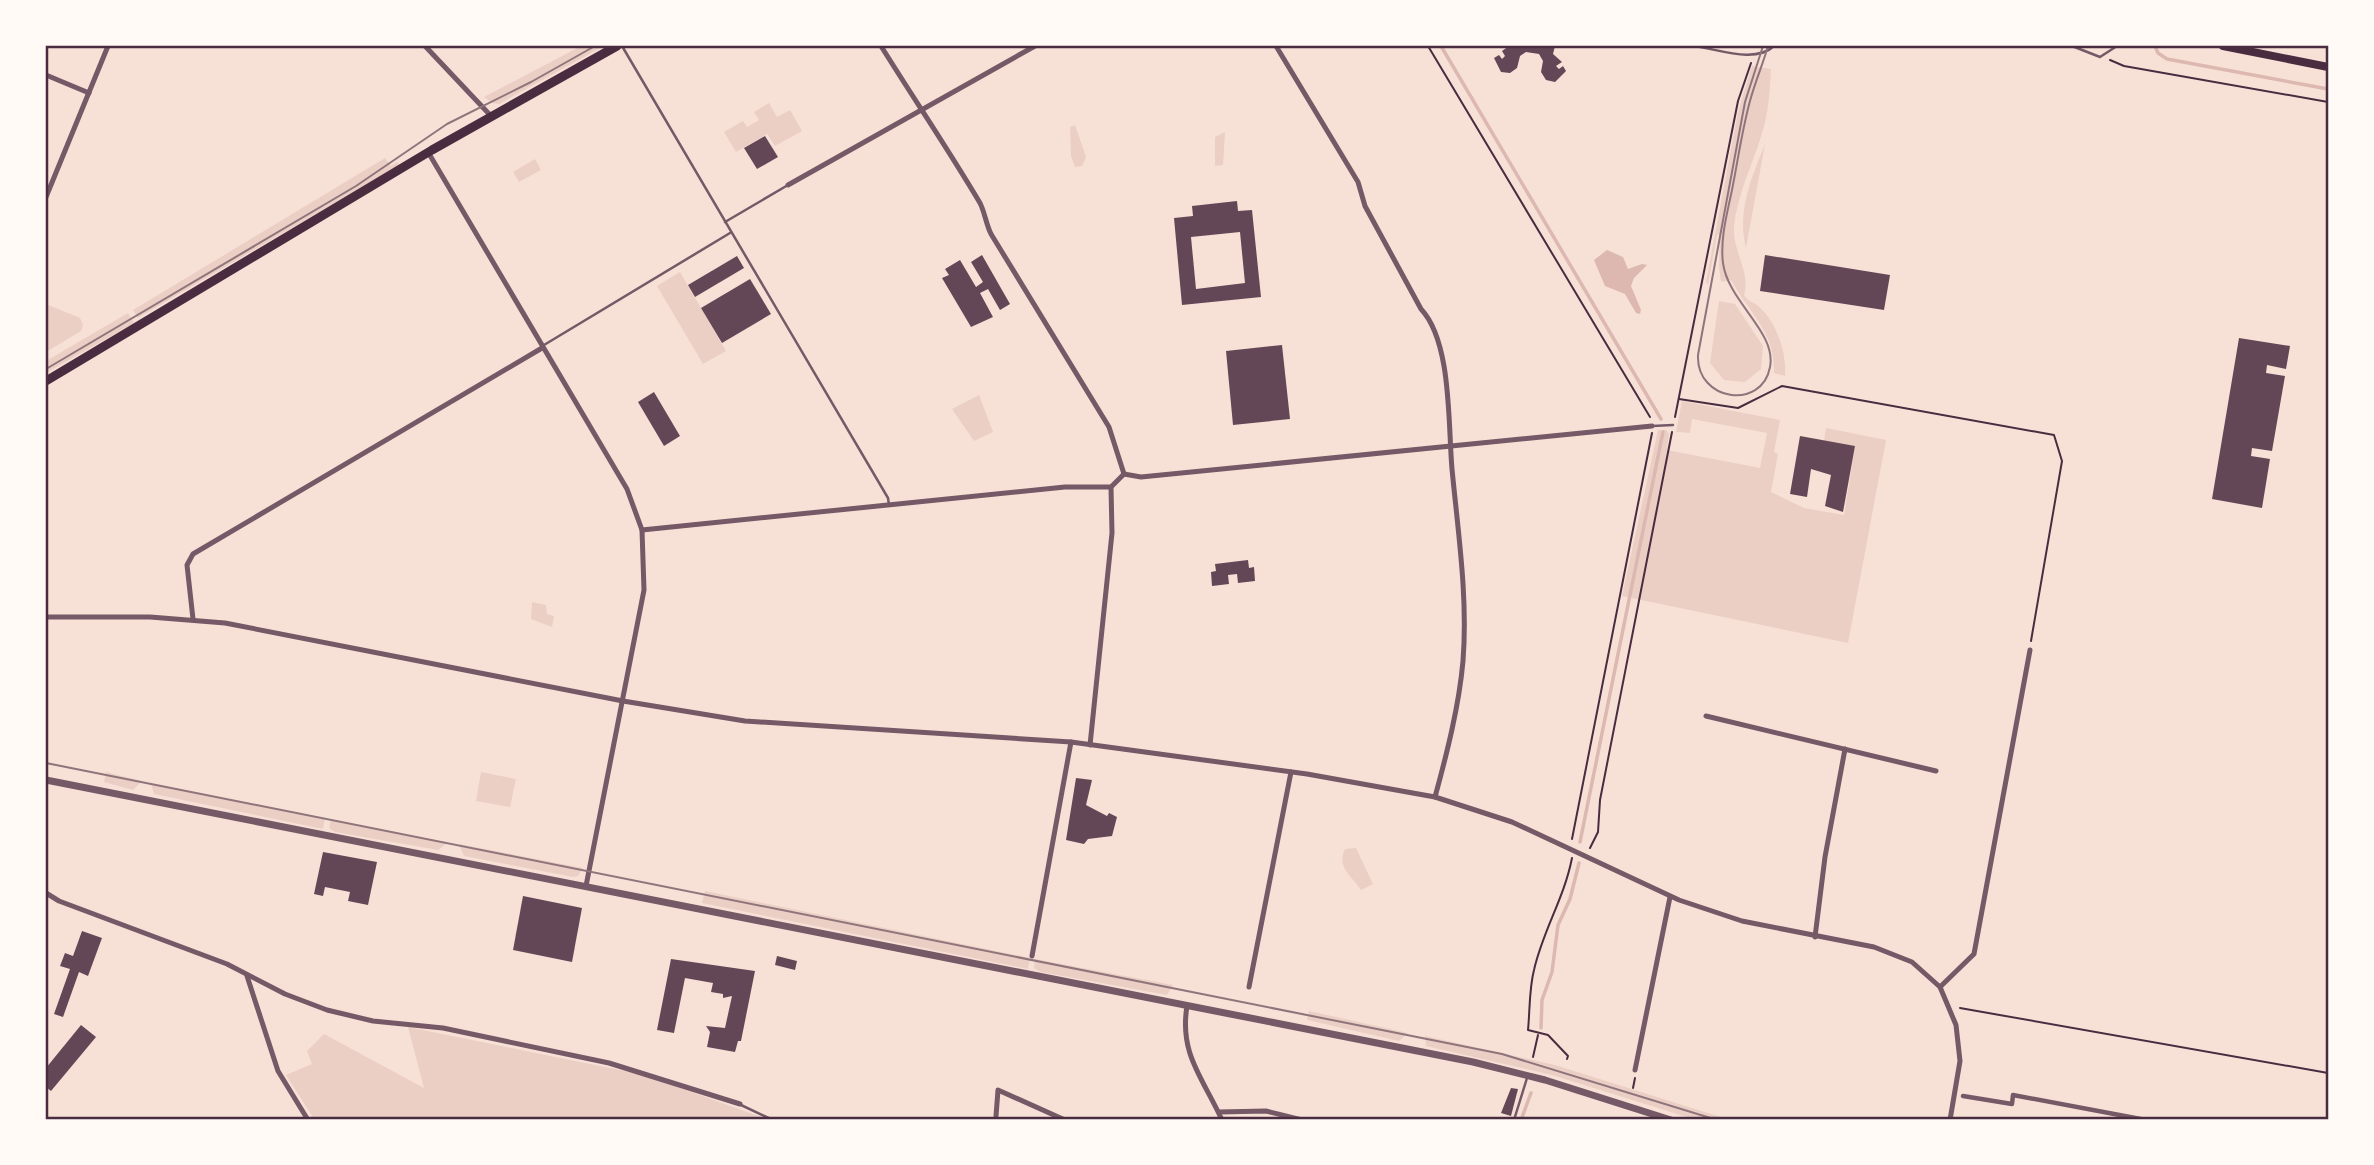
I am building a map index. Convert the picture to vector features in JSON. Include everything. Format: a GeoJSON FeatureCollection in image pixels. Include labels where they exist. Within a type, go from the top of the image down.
{"type":"FeatureCollection","features":[{"type":"Feature","properties":{"kind":"main road"},"geometry":{"type":"LineString","coordinates":[[46,380],[428,152],[619,46]]}},
{"type":"Feature","properties":{"kind":"main road"},"geometry":{"type":"LineString","coordinates":[[2223,46],[2329,67]]}},
{"type":"Feature","properties":{"kind":"street"},"geometry":{"type":"LineString","coordinates":[[46,197],[47,189],[108,46]]}},
{"type":"Feature","properties":{"kind":"street"},"geometry":{"type":"LineString","coordinates":[[425,46],[491,116]]}},
{"type":"Feature","properties":{"kind":"street"},"geometry":{"type":"LineString","coordinates":[[881,46],[920,109],[933,123],[982,207],[986,225],[1109,427],[1124,474]]}},
{"type":"Feature","properties":{"kind":"street"},"geometry":{"type":"LineString","coordinates":[[788,185],[1035,46]]}},
{"type":"Feature","properties":{"kind":"street"},"geometry":{"type":"LineString","coordinates":[[1276,46],[1358,181],[1365,206],[1421,309],[1429,317],[1444,370],[1463,585],[1463,660],[1457,704],[1435,797]]}},
{"type":"Feature","properties":{"kind":"street"},"geometry":{"type":"LineString","coordinates":[[46,75],[89,93]]}},
{"type":"Feature","properties":{"kind":"street"},"geometry":{"type":"LineString","coordinates":[[428,152],[627,489],[642,530],[644,590],[586,886]]}},
{"type":"Feature","properties":{"kind":"street"},"geometry":{"type":"LineString","coordinates":[[193,618],[187,565],[193,554],[542,348]]}},
{"type":"Feature","properties":{"kind":"street"},"geometry":{"type":"LineString","coordinates":[[1124,474],[1141,477],[1652,426]]}},
{"type":"Feature","properties":{"kind":"street"},"geometry":{"type":"LineString","coordinates":[[1090,745],[1112,533],[1111,487],[1124,474]]}},
{"type":"Feature","properties":{"kind":"street"},"geometry":{"type":"LineString","coordinates":[[642,530],[1101,485],[1111,487]]}},
{"type":"Feature","properties":{"kind":"street"},"geometry":{"type":"LineString","coordinates":[[46,617],[193,618],[623,701],[745,721],[1071,742],[1291,772],[1435,797],[1512,822],[1670,897],[1736,919],[1895,953],[1932,976],[1951,1009],[1960,1041],[1950,1119]]}},
{"type":"Feature","properties":{"kind":"street"},"geometry":{"type":"LineString","coordinates":[[1940,987],[1973,954],[2030,650]]}},
{"type":"Feature","properties":{"kind":"street"},"geometry":{"type":"LineString","coordinates":[[1706,716],[1936,771]]}},
{"type":"Feature","properties":{"kind":"street"},"geometry":{"type":"LineString","coordinates":[[1032,956],[1071,742]]}},
{"type":"Feature","properties":{"kind":"street"},"geometry":{"type":"LineString","coordinates":[[1815,937],[1825,857],[1845,749]]}},
{"type":"Feature","properties":{"kind":"street"},"geometry":{"type":"LineString","coordinates":[[1249,987],[1291,772]]}},
{"type":"Feature","properties":{"kind":"street"},"geometry":{"type":"LineString","coordinates":[[46,780],[1528,1075],[1671,1119]]}},
{"type":"Feature","properties":{"kind":"street"},"geometry":{"type":"LineString","coordinates":[[46,893],[59,901],[227,964],[300,1000],[355,1018],[443,1028],[609,1063],[740,1104]]}},
{"type":"Feature","properties":{"kind":"street"},"geometry":{"type":"LineString","coordinates":[[1635,1070],[1670,897]]}},
{"type":"Feature","properties":{"kind":"street"},"geometry":{"type":"LineString","coordinates":[[247,976],[278,1071],[308,1119]]}},
{"type":"Feature","properties":{"kind":"street"},"geometry":{"type":"LineString","coordinates":[[1187,1006],[1184,1037],[1189,1055],[1222,1119]]}},
{"type":"Feature","properties":{"kind":"street"},"geometry":{"type":"LineString","coordinates":[[996,1116],[998,1090],[1065,1119]]}},
{"type":"Feature","properties":{"kind":"street"},"geometry":{"type":"LineString","coordinates":[[1963,1096],[2012,1104],[2013,1095],[2146,1119]]}},
{"type":"Feature","properties":{"kind":"street"},"geometry":{"type":"LineString","coordinates":[[1219,1112],[1266,1111],[1302,1119]]}},
{"type":"Feature","properties":{"kind":"lane"},"geometry":{"type":"LineString","coordinates":[[619,46],[888,498],[888,505]]}},
{"type":"Feature","properties":{"kind":"lane"},"geometry":{"type":"LineString","coordinates":[[1694,46],[1753,55],[1766,52],[1774,46]]}},
{"type":"Feature","properties":{"kind":"lane"},"geometry":{"type":"LineString","coordinates":[[2071,46],[2092,57],[2104,56],[2117,46]]}},
{"type":"Feature","properties":{"kind":"lane"},"geometry":{"type":"LineString","coordinates":[[725,222],[788,185]]}},
{"type":"Feature","properties":{"kind":"lane"},"geometry":{"type":"LineString","coordinates":[[542,348],[731,233]]}},
{"type":"Feature","properties":{"kind":"lane"},"geometry":{"type":"LineString","coordinates":[[1652,426],[1673,425]]}},
{"type":"Feature","properties":{"kind":"lane"},"geometry":{"type":"LineString","coordinates":[[1514,1119],[1528,1075]]}},
{"type":"Feature","properties":{"kind":"lane"},"geometry":{"type":"LineString","coordinates":[[740,1104],[773,1119]]}},
{"type":"Feature","properties":{"kind":"path"},"geometry":{"type":"LineString","coordinates":[[1428,46],[1651,419],[1652,438],[1572,841]]}},
{"type":"Feature","properties":{"kind":"path"},"geometry":{"type":"LineString","coordinates":[[1589,850],[1598,832],[1600,800],[1738,101],[1753,55]]}},
{"type":"Feature","properties":{"kind":"path"},"geometry":{"type":"LineString","coordinates":[[2104,56],[2124,66],[2329,102]]}},
{"type":"Feature","properties":{"kind":"path"},"geometry":{"type":"LineString","coordinates":[[1678,399],[1738,408],[1782,386],[2054,435],[2062,461],[2030,650]]}},
{"type":"Feature","properties":{"kind":"path"},"geometry":{"type":"LineString","coordinates":[[1567,1059],[1568,1056],[1548,1035],[1528,1030],[1534,969],[1550,921],[1563,898],[1575,851]]}},
{"type":"Feature","properties":{"kind":"path"},"geometry":{"type":"LineString","coordinates":[[1960,1008],[2329,1073]]}},
{"type":"Feature","properties":{"kind":"path"},"geometry":{"type":"LineString","coordinates":[[1533,1057],[1538,1034]]}},
{"type":"Feature","properties":{"kind":"path"},"geometry":{"type":"LineString","coordinates":[[1633,1088],[1635,1070]]}},
{"type":"Feature","properties":{"kind":"shaded area"},"geometry":{"type":"Polygon","coordinates":[[[581,46],[604,46],[499,104],[484,97],[581,46]]]}},
{"type":"Feature","properties":{"kind":"shaded area"},"geometry":{"type":"Polygon","coordinates":[[[1752,66],[1771,69],[1769,96],[1765,123],[1739,200],[1734,236],[1745,278],[1744,295],[1764,311],[1775,328],[1782,347],[1785,376],[1774,373],[1766,334],[1731,280],[1721,282],[1720,234],[1717,235],[1708,285],[1706,282],[1738,112],[1752,66]]]}},
{"type":"Feature","properties":{"kind":"shaded area"},"geometry":{"type":"Polygon","coordinates":[[[769,103],[777,117],[790,110],[802,131],[775,146],[767,134],[736,152],[724,132],[743,121],[747,127],[759,120],[754,112],[769,103]]]}},
{"type":"Feature","properties":{"kind":"shaded area"},"geometry":{"type":"Polygon","coordinates":[[[1075,125],[1086,157],[1082,166],[1075,167],[1071,156],[1070,127],[1075,125]]]}},
{"type":"Feature","properties":{"kind":"shaded area"},"geometry":{"type":"Polygon","coordinates":[[[1225,132],[1223,165],[1215,166],[1215,137],[1225,132]]]}},
{"type":"Feature","properties":{"kind":"shaded area"},"geometry":{"type":"Polygon","coordinates":[[[1765,144],[1746,248],[1744,208],[1765,144]]]}},
{"type":"Feature","properties":{"kind":"shaded area"},"geometry":{"type":"Polygon","coordinates":[[[385,158],[391,166],[397,162],[399,165],[138,318],[133,310],[385,158]]]}},
{"type":"Feature","properties":{"kind":"shaded area"},"geometry":{"type":"Polygon","coordinates":[[[535,159],[541,170],[519,182],[513,172],[535,159]]]}},
{"type":"Feature","properties":{"kind":"shaded area"},"geometry":{"type":"Polygon","coordinates":[[[1607,250],[1623,257],[1628,269],[1647,265],[1634,278],[1631,286],[1641,310],[1640,314],[1636,313],[1625,294],[1605,286],[1594,260],[1607,250]]]}},
{"type":"Feature","properties":{"kind":"shaded area"},"geometry":{"type":"Polygon","coordinates":[[[680,272],[726,351],[703,364],[657,286],[680,272]]]}},
{"type":"Feature","properties":{"kind":"shaded area"},"geometry":{"type":"Polygon","coordinates":[[[1719,301],[1735,304],[1763,346],[1761,369],[1745,382],[1724,380],[1710,363],[1719,301]]]}},
{"type":"Feature","properties":{"kind":"shaded area"},"geometry":{"type":"Polygon","coordinates":[[[46,304],[80,318],[83,325],[81,331],[46,352],[46,304]]]}},
{"type":"Feature","properties":{"kind":"shaded area"},"geometry":{"type":"Polygon","coordinates":[[[128,313],[134,323],[46,373],[46,361],[128,313]]]}},
{"type":"Feature","properties":{"kind":"shaded area"},"geometry":{"type":"Polygon","coordinates":[[[979,395],[993,432],[974,441],[952,409],[979,395]]]}},
{"type":"Feature","properties":{"kind":"shaded area"},"geometry":{"type":"Polygon","coordinates":[[[1682,401],[1780,420],[1774,452],[1778,454],[1771,492],[1804,508],[1844,515],[1855,447],[1824,441],[1826,428],[1886,440],[1848,643],[1622,596],[1658,430],[1666,430],[1669,434],[1667,450],[1760,468],[1767,433],[1692,419],[1690,433],[1676,432],[1682,401]]]}},
{"type":"Feature","properties":{"kind":"shaded area"},"geometry":{"type":"Polygon","coordinates":[[[532,602],[546,605],[547,614],[554,616],[552,627],[531,619],[532,602]]]}},
{"type":"Feature","properties":{"kind":"shaded area"},"geometry":{"type":"Polygon","coordinates":[[[106,772],[142,781],[133,790],[104,782],[106,772]]]}},
{"type":"Feature","properties":{"kind":"shaded area"},"geometry":{"type":"Polygon","coordinates":[[[481,772],[516,779],[510,807],[476,801],[481,772]]]}},
{"type":"Feature","properties":{"kind":"shaded area"},"geometry":{"type":"Polygon","coordinates":[[[151,783],[325,818],[323,829],[154,794],[151,783]]]}},
{"type":"Feature","properties":{"kind":"shaded area"},"geometry":{"type":"Polygon","coordinates":[[[331,819],[447,843],[438,850],[335,832],[329,828],[331,819]]]}},
{"type":"Feature","properties":{"kind":"shaded area"},"geometry":{"type":"Polygon","coordinates":[[[459,844],[583,868],[578,876],[573,877],[464,856],[459,844]]]}},
{"type":"Feature","properties":{"kind":"shaded area"},"geometry":{"type":"Polygon","coordinates":[[[1356,848],[1373,884],[1361,890],[1346,871],[1342,861],[1345,849],[1356,848]]]}},
{"type":"Feature","properties":{"kind":"shaded area"},"geometry":{"type":"Polygon","coordinates":[[[705,891],[1030,958],[1028,969],[702,903],[705,891]]]}},
{"type":"Feature","properties":{"kind":"shaded area"},"geometry":{"type":"Polygon","coordinates":[[[1035,959],[1173,985],[1167,995],[1041,972],[1034,968],[1035,959]]]}},
{"type":"Feature","properties":{"kind":"shaded area"},"geometry":{"type":"Polygon","coordinates":[[[1309,1011],[1408,1033],[1399,1041],[1307,1020],[1309,1011]]]}},
{"type":"Feature","properties":{"kind":"shaded area"},"geometry":{"type":"Polygon","coordinates":[[[408,1027],[644,1075],[767,1119],[314,1119],[286,1075],[312,1064],[307,1051],[324,1034],[424,1088],[408,1027]]]}},
{"type":"Feature","properties":{"kind":"shaded area"},"geometry":{"type":"Polygon","coordinates":[[[1425,1036],[1555,1065],[1727,1119],[1693,1119],[1552,1075],[1426,1046],[1425,1036]]]}},
{"type":"Feature","properties":{"kind":"building"},"geometry":{"type":"Polygon","coordinates":[[[1509,46],[1555,46],[1553,54],[1562,62],[1556,66],[1559,69],[1563,66],[1566,71],[1555,82],[1546,80],[1541,72],[1543,61],[1539,54],[1526,52],[1520,56],[1517,68],[1510,73],[1501,72],[1494,58],[1499,55],[1502,59],[1505,56],[1502,51],[1509,46]]]}},
{"type":"Feature","properties":{"kind":"building"},"geometry":{"type":"Polygon","coordinates":[[[765,136],[778,157],[757,169],[744,148],[765,136]]]}},
{"type":"Feature","properties":{"kind":"building"},"geometry":{"type":"Polygon","coordinates":[[[1237,201],[1238,211],[1252,210],[1261,297],[1182,305],[1174,218],[1193,216],[1192,206],[1237,201]],[[1240,232],[1191,237],[1196,289],[1245,283],[1240,232]]]}},
{"type":"Feature","properties":{"kind":"building"},"geometry":{"type":"Polygon","coordinates":[[[982,255],[1010,304],[1000,310],[988,289],[980,293],[993,317],[971,327],[942,278],[949,275],[945,269],[960,260],[976,287],[983,282],[971,262],[982,255]]]}},
{"type":"Feature","properties":{"kind":"building"},"geometry":{"type":"Polygon","coordinates":[[[1765,255],[1890,275],[1884,310],[1760,291],[1765,255]]]}},
{"type":"Feature","properties":{"kind":"building"},"geometry":{"type":"Polygon","coordinates":[[[737,256],[744,268],[695,297],[688,285],[737,256]]]}},
{"type":"Feature","properties":{"kind":"building"},"geometry":{"type":"Polygon","coordinates":[[[750,279],[771,314],[722,343],[701,308],[750,279]]]}},
{"type":"Feature","properties":{"kind":"building"},"geometry":{"type":"Polygon","coordinates":[[[2239,338],[2290,346],[2286,369],[2267,365],[2266,373],[2285,376],[2272,451],[2252,448],[2251,456],[2270,459],[2262,508],[2212,499],[2239,338]]]}},
{"type":"Feature","properties":{"kind":"building"},"geometry":{"type":"Polygon","coordinates":[[[1282,345],[1290,419],[1233,425],[1226,351],[1282,345]]]}},
{"type":"Feature","properties":{"kind":"building"},"geometry":{"type":"Polygon","coordinates":[[[654,392],[680,436],[664,446],[638,402],[654,392]]]}},
{"type":"Feature","properties":{"kind":"building"},"geometry":{"type":"Polygon","coordinates":[[[1800,436],[1855,446],[1843,512],[1825,506],[1831,475],[1811,469],[1807,497],[1790,494],[1800,436]]]}},
{"type":"Feature","properties":{"kind":"building"},"geometry":{"type":"Polygon","coordinates":[[[1248,560],[1249,568],[1254,567],[1255,581],[1238,583],[1237,574],[1228,575],[1229,584],[1212,586],[1211,572],[1216,571],[1215,564],[1248,560]]]}},
{"type":"Feature","properties":{"kind":"building"},"geometry":{"type":"Polygon","coordinates":[[[1076,778],[1092,780],[1086,805],[1107,816],[1109,813],[1117,817],[1112,836],[1088,839],[1084,844],[1066,840],[1076,778]]]}},
{"type":"Feature","properties":{"kind":"building"},"geometry":{"type":"Polygon","coordinates":[[[323,852],[377,862],[368,905],[348,901],[350,892],[325,887],[323,896],[314,894],[323,852]]]}},
{"type":"Feature","properties":{"kind":"building"},"geometry":{"type":"Polygon","coordinates":[[[523,896],[582,908],[572,962],[513,950],[523,896]]]}},
{"type":"Feature","properties":{"kind":"building"},"geometry":{"type":"Polygon","coordinates":[[[82,931],[102,938],[88,976],[79,972],[63,1017],[54,1014],[70,969],[60,966],[65,953],[73,956],[82,931]]]}},
{"type":"Feature","properties":{"kind":"building"},"geometry":{"type":"Polygon","coordinates":[[[777,956],[797,961],[795,970],[775,965],[777,956]]]}},
{"type":"Feature","properties":{"kind":"building"},"geometry":{"type":"Polygon","coordinates":[[[671,959],[755,971],[741,1041],[738,1041],[735,1052],[707,1047],[710,1032],[706,1026],[725,1028],[732,996],[723,998],[723,994],[711,992],[713,983],[685,978],[674,1033],[657,1030],[671,959]]]}},
{"type":"Feature","properties":{"kind":"building"},"geometry":{"type":"Polygon","coordinates":[[[81,1025],[96,1037],[51,1091],[46,1087],[46,1068],[81,1025]]]}},
{"type":"Feature","properties":{"kind":"building"},"geometry":{"type":"Polygon","coordinates":[[[1511,1088],[1518,1089],[1511,1116],[1501,1113],[1511,1088]]]}},
{"type":"Feature","properties":{"kind":"waterway"},"geometry":{"type":"LineString","coordinates":[[1441,46],[1661,419]]}},
{"type":"Feature","properties":{"kind":"waterway"},"geometry":{"type":"LineString","coordinates":[[2155,46],[2158,53],[2167,59],[2328,89]]}},
{"type":"Feature","properties":{"kind":"waterway"},"geometry":{"type":"LineString","coordinates":[[1580,842],[1663,432]]}},
{"type":"Feature","properties":{"kind":"waterway"},"geometry":{"type":"LineString","coordinates":[[1541,1028],[1542,1000],[1552,972],[1558,925],[1570,899],[1579,863]]}},
{"type":"Feature","properties":{"kind":"waterway"},"geometry":{"type":"LineString","coordinates":[[1521,1120],[1531,1093]]}},
{"type":"Feature","properties":{"kind":"tram line"},"geometry":{"type":"LineString","coordinates":[[46,369],[356,186],[447,124],[595,46]]}},
{"type":"Feature","properties":{"kind":"tram line"},"geometry":{"type":"LineString","coordinates":[[1763,46],[1745,102],[1698,355],[1700,371],[1707,382],[1718,391],[1730,395],[1743,395],[1755,390],[1765,381],[1770,367],[1766,341],[1733,291],[1722,254],[1724,227],[1745,123],[1768,46]]}},
{"type":"Feature","properties":{"kind":"tram line"},"geometry":{"type":"LineString","coordinates":[[46,763],[1502,1054],[1717,1120]]}}]}
